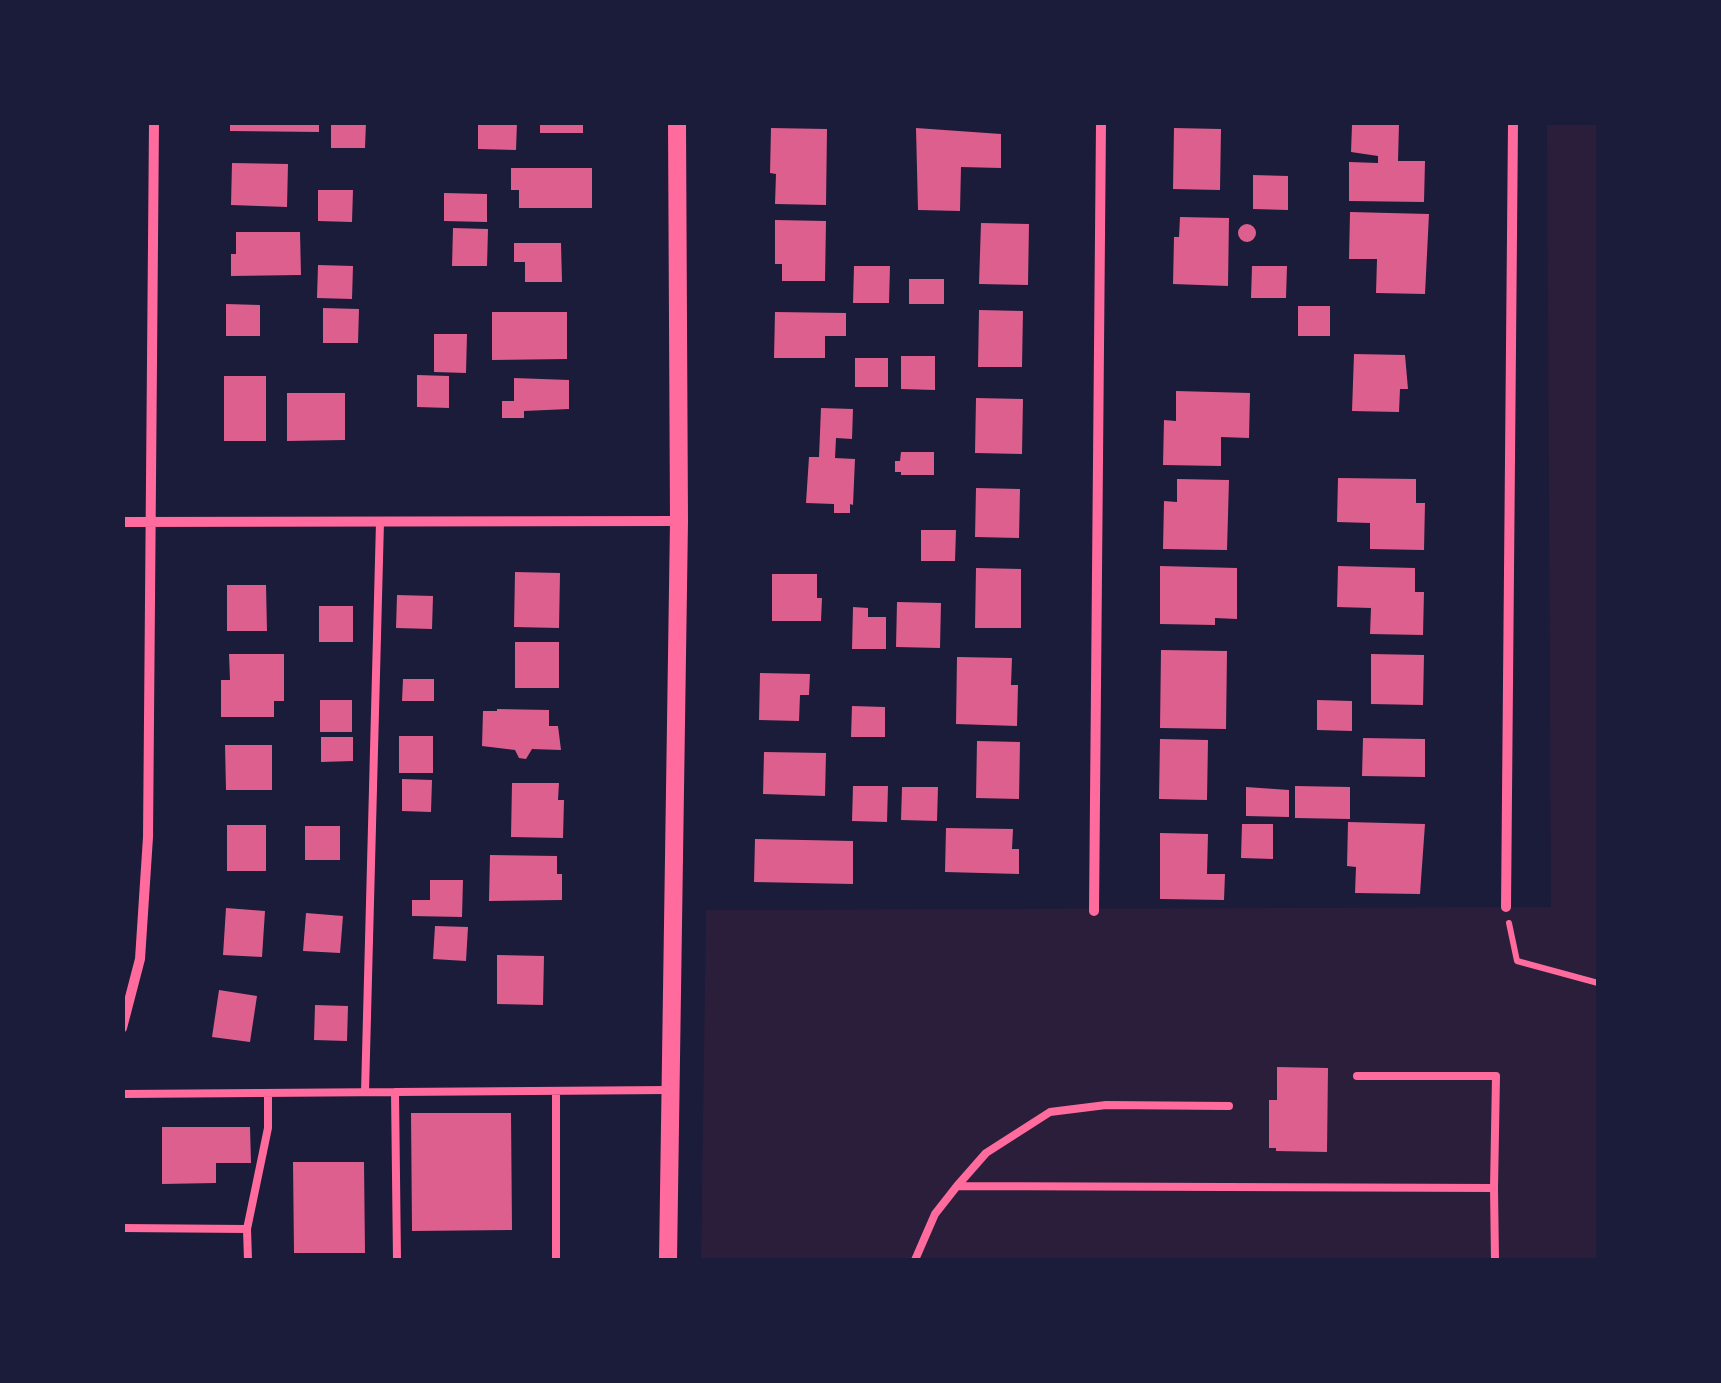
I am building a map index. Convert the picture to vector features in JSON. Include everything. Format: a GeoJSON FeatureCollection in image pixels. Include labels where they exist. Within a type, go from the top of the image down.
{"type":"FeatureCollection","features":[{"type":"Feature","properties":{"kind":"street"},"geometry":{"type":"LineString","coordinates":[[122,1028],[140,959],[148,836],[154,122]]}},
{"type":"Feature","properties":{"kind":"street"},"geometry":{"type":"LineString","coordinates":[[668,1260],[679,521],[677,122]]}},
{"type":"Feature","properties":{"kind":"street"},"geometry":{"type":"LineString","coordinates":[[1094,911],[1101,122]]}},
{"type":"Feature","properties":{"kind":"street"},"geometry":{"type":"LineString","coordinates":[[1506,908],[1513,122]]}},
{"type":"Feature","properties":{"kind":"street"},"geometry":{"type":"LineString","coordinates":[[122,522],[679,521]]}},
{"type":"Feature","properties":{"kind":"lane"},"geometry":{"type":"LineString","coordinates":[[365,1092],[380,522]]}},
{"type":"Feature","properties":{"kind":"lane"},"geometry":{"type":"LineString","coordinates":[[1357,1076],[1496,1076],[1494,1260]]}},
{"type":"Feature","properties":{"kind":"lane"},"geometry":{"type":"LineString","coordinates":[[122,1094],[670,1090]]}},
{"type":"Feature","properties":{"kind":"lane"},"geometry":{"type":"LineString","coordinates":[[395,1092],[397,1260]]}},
{"type":"Feature","properties":{"kind":"lane"},"geometry":{"type":"LineString","coordinates":[[556,1092],[556,1260]]}},
{"type":"Feature","properties":{"kind":"lane"},"geometry":{"type":"LineString","coordinates":[[248,1260],[248,1229],[268,1128],[268,1093]]}},
{"type":"Feature","properties":{"kind":"lane"},"geometry":{"type":"LineString","coordinates":[[915,1260],[935,1214],[986,1153],[1050,1112],[1106,1104],[1229,1106]]}},
{"type":"Feature","properties":{"kind":"lane"},"geometry":{"type":"LineString","coordinates":[[957,1186],[1494,1188]]}},
{"type":"Feature","properties":{"kind":"lane"},"geometry":{"type":"LineString","coordinates":[[122,1228],[248,1229]]}},
{"type":"Feature","properties":{"kind":"path"},"geometry":{"type":"LineString","coordinates":[[1506,908],[1518,961],[1598,983]]}},
{"type":"Feature","properties":{"kind":"shaded area"},"geometry":{"type":"Polygon","coordinates":[[[1547,123],[1598,123],[1598,1260],[701,1260],[706,910],[1551,907],[1547,123]]]}},
{"type":"Feature","properties":{"kind":"building"},"geometry":{"type":"Polygon","coordinates":[[[230,122],[319,122],[319,132],[230,131],[230,122]]]}},
{"type":"Feature","properties":{"kind":"building"},"geometry":{"type":"Polygon","coordinates":[[[331,122],[366,122],[365,148],[331,148],[331,122]]]}},
{"type":"Feature","properties":{"kind":"building"},"geometry":{"type":"Polygon","coordinates":[[[478,122],[517,122],[516,150],[478,149],[478,122]]]}},
{"type":"Feature","properties":{"kind":"building"},"geometry":{"type":"Polygon","coordinates":[[[540,122],[583,122],[583,133],[540,133],[540,122]]]}},
{"type":"Feature","properties":{"kind":"building"},"geometry":{"type":"Polygon","coordinates":[[[1399,124],[1398,161],[1425,161],[1424,202],[1349,201],[1349,162],[1378,163],[1378,156],[1351,152],[1352,125],[1399,124]]]}},
{"type":"Feature","properties":{"kind":"building"},"geometry":{"type":"Polygon","coordinates":[[[771,128],[827,129],[826,205],[775,204],[776,174],[770,173],[771,128]]]}},
{"type":"Feature","properties":{"kind":"building"},"geometry":{"type":"Polygon","coordinates":[[[916,128],[1001,134],[1001,168],[961,167],[960,211],[918,210],[916,128]]]}},
{"type":"Feature","properties":{"kind":"building"},"geometry":{"type":"Polygon","coordinates":[[[1174,128],[1221,129],[1220,190],[1173,189],[1174,128]]]}},
{"type":"Feature","properties":{"kind":"building"},"geometry":{"type":"Polygon","coordinates":[[[232,163],[288,164],[287,207],[231,205],[232,163]]]}},
{"type":"Feature","properties":{"kind":"building"},"geometry":{"type":"Polygon","coordinates":[[[511,168],[592,168],[592,208],[519,208],[519,190],[511,190],[511,168]]]}},
{"type":"Feature","properties":{"kind":"building"},"geometry":{"type":"Polygon","coordinates":[[[1253,175],[1288,176],[1288,210],[1253,209],[1253,175]]]}},
{"type":"Feature","properties":{"kind":"building"},"geometry":{"type":"Polygon","coordinates":[[[318,190],[353,190],[352,222],[318,221],[318,190]]]}},
{"type":"Feature","properties":{"kind":"building"},"geometry":{"type":"Polygon","coordinates":[[[444,193],[487,194],[487,222],[444,221],[444,193]]]}},
{"type":"Feature","properties":{"kind":"building"},"geometry":{"type":"Polygon","coordinates":[[[1350,212],[1429,214],[1425,294],[1376,293],[1377,259],[1349,259],[1350,212]]]}},
{"type":"Feature","properties":{"kind":"building"},"geometry":{"type":"Polygon","coordinates":[[[1180,217],[1229,218],[1228,286],[1173,284],[1174,237],[1179,237],[1180,217]]]}},
{"type":"Feature","properties":{"kind":"building"},"geometry":{"type":"Polygon","coordinates":[[[775,220],[826,221],[825,281],[782,281],[782,264],[775,264],[775,220]]]}},
{"type":"Feature","properties":{"kind":"building"},"geometry":{"type":"Polygon","coordinates":[[[981,223],[1029,224],[1028,285],[979,284],[981,223]]]}},
{"type":"Feature","properties":{"kind":"building"},"geometry":{"type":"Polygon","coordinates":[[[1247,224],[1254,226],[1254,240],[1247,242],[1240,240],[1238,233],[1240,226],[1247,224]]]}},
{"type":"Feature","properties":{"kind":"building"},"geometry":{"type":"Polygon","coordinates":[[[453,228],[488,229],[487,266],[452,266],[453,228]]]}},
{"type":"Feature","properties":{"kind":"building"},"geometry":{"type":"Polygon","coordinates":[[[236,232],[300,232],[301,275],[231,276],[236,232]]]}},
{"type":"Feature","properties":{"kind":"building"},"geometry":{"type":"Polygon","coordinates":[[[514,243],[561,243],[562,282],[525,282],[525,262],[514,262],[514,243]]]}},
{"type":"Feature","properties":{"kind":"building"},"geometry":{"type":"Polygon","coordinates":[[[318,265],[353,266],[352,299],[317,298],[318,265]]]}},
{"type":"Feature","properties":{"kind":"building"},"geometry":{"type":"Polygon","coordinates":[[[854,266],[890,266],[889,303],[853,303],[854,266]]]}},
{"type":"Feature","properties":{"kind":"building"},"geometry":{"type":"Polygon","coordinates":[[[1252,266],[1287,266],[1286,298],[1251,298],[1252,266]]]}},
{"type":"Feature","properties":{"kind":"building"},"geometry":{"type":"Polygon","coordinates":[[[909,279],[944,279],[944,304],[909,304],[909,279]]]}},
{"type":"Feature","properties":{"kind":"building"},"geometry":{"type":"Polygon","coordinates":[[[226,304],[260,305],[260,336],[226,336],[226,304]]]}},
{"type":"Feature","properties":{"kind":"building"},"geometry":{"type":"Polygon","coordinates":[[[1298,306],[1330,306],[1330,336],[1298,336],[1298,306]]]}},
{"type":"Feature","properties":{"kind":"building"},"geometry":{"type":"Polygon","coordinates":[[[323,308],[359,309],[358,343],[323,343],[323,308]]]}},
{"type":"Feature","properties":{"kind":"building"},"geometry":{"type":"Polygon","coordinates":[[[979,310],[1023,311],[1022,367],[978,367],[979,310]]]}},
{"type":"Feature","properties":{"kind":"building"},"geometry":{"type":"Polygon","coordinates":[[[492,312],[567,312],[567,359],[492,360],[492,312]]]}},
{"type":"Feature","properties":{"kind":"building"},"geometry":{"type":"Polygon","coordinates":[[[775,312],[846,313],[846,336],[825,336],[825,358],[774,358],[775,312]]]}},
{"type":"Feature","properties":{"kind":"building"},"geometry":{"type":"Polygon","coordinates":[[[434,334],[467,334],[466,373],[434,372],[434,334]]]}},
{"type":"Feature","properties":{"kind":"building"},"geometry":{"type":"Polygon","coordinates":[[[1354,354],[1405,355],[1408,389],[1400,389],[1399,412],[1352,411],[1354,354]]]}},
{"type":"Feature","properties":{"kind":"building"},"geometry":{"type":"Polygon","coordinates":[[[901,356],[935,356],[935,390],[901,389],[901,356]]]}},
{"type":"Feature","properties":{"kind":"building"},"geometry":{"type":"Polygon","coordinates":[[[855,358],[888,358],[888,387],[855,387],[855,358]]]}},
{"type":"Feature","properties":{"kind":"building"},"geometry":{"type":"Polygon","coordinates":[[[417,375],[449,376],[449,408],[417,407],[417,375]]]}},
{"type":"Feature","properties":{"kind":"building"},"geometry":{"type":"Polygon","coordinates":[[[224,376],[266,376],[266,441],[224,441],[224,376]]]}},
{"type":"Feature","properties":{"kind":"building"},"geometry":{"type":"Polygon","coordinates":[[[514,378],[569,380],[569,409],[524,411],[524,418],[502,418],[502,401],[514,401],[514,378]]]}},
{"type":"Feature","properties":{"kind":"building"},"geometry":{"type":"Polygon","coordinates":[[[1176,391],[1250,393],[1249,438],[1221,437],[1221,466],[1163,465],[1164,420],[1176,421],[1176,391]]]}},
{"type":"Feature","properties":{"kind":"building"},"geometry":{"type":"Polygon","coordinates":[[[287,393],[345,393],[345,440],[287,441],[287,393]]]}},
{"type":"Feature","properties":{"kind":"building"},"geometry":{"type":"Polygon","coordinates":[[[976,398],[1023,399],[1022,454],[975,453],[976,398]]]}},
{"type":"Feature","properties":{"kind":"building"},"geometry":{"type":"Polygon","coordinates":[[[821,408],[853,409],[852,439],[836,438],[835,458],[855,459],[850,513],[834,513],[834,504],[806,503],[809,457],[819,457],[821,408]]]}},
{"type":"Feature","properties":{"kind":"building"},"geometry":{"type":"Polygon","coordinates":[[[901,452],[934,452],[934,475],[895,472],[895,461],[900,461],[901,452]]]}},
{"type":"Feature","properties":{"kind":"building"},"geometry":{"type":"Polygon","coordinates":[[[1338,478],[1416,479],[1416,503],[1425,503],[1424,550],[1370,549],[1370,523],[1337,522],[1338,478]]]}},
{"type":"Feature","properties":{"kind":"building"},"geometry":{"type":"Polygon","coordinates":[[[1177,479],[1229,480],[1227,550],[1163,549],[1164,501],[1177,502],[1177,479]]]}},
{"type":"Feature","properties":{"kind":"building"},"geometry":{"type":"Polygon","coordinates":[[[976,488],[1020,489],[1019,538],[975,537],[976,488]]]}},
{"type":"Feature","properties":{"kind":"building"},"geometry":{"type":"Polygon","coordinates":[[[921,530],[956,530],[955,561],[921,561],[921,530]]]}},
{"type":"Feature","properties":{"kind":"building"},"geometry":{"type":"Polygon","coordinates":[[[1160,566],[1237,568],[1237,619],[1215,618],[1215,625],[1160,624],[1160,566]]]}},
{"type":"Feature","properties":{"kind":"building"},"geometry":{"type":"Polygon","coordinates":[[[1338,566],[1415,568],[1415,592],[1424,592],[1423,635],[1370,634],[1371,608],[1337,607],[1338,566]]]}},
{"type":"Feature","properties":{"kind":"building"},"geometry":{"type":"Polygon","coordinates":[[[976,568],[1021,569],[1021,628],[975,628],[976,568]]]}},
{"type":"Feature","properties":{"kind":"building"},"geometry":{"type":"Polygon","coordinates":[[[515,572],[560,573],[559,628],[514,627],[515,572]]]}},
{"type":"Feature","properties":{"kind":"building"},"geometry":{"type":"Polygon","coordinates":[[[772,574],[817,574],[821,621],[772,621],[772,574]]]}},
{"type":"Feature","properties":{"kind":"building"},"geometry":{"type":"Polygon","coordinates":[[[227,585],[266,585],[267,631],[227,631],[227,585]]]}},
{"type":"Feature","properties":{"kind":"building"},"geometry":{"type":"Polygon","coordinates":[[[397,595],[433,596],[432,629],[396,628],[397,595]]]}},
{"type":"Feature","properties":{"kind":"building"},"geometry":{"type":"Polygon","coordinates":[[[897,602],[941,603],[940,648],[896,647],[897,602]]]}},
{"type":"Feature","properties":{"kind":"building"},"geometry":{"type":"Polygon","coordinates":[[[319,606],[353,606],[353,642],[319,642],[319,606]]]}},
{"type":"Feature","properties":{"kind":"building"},"geometry":{"type":"Polygon","coordinates":[[[853,607],[868,608],[868,617],[886,617],[886,649],[852,649],[853,607]]]}},
{"type":"Feature","properties":{"kind":"building"},"geometry":{"type":"Polygon","coordinates":[[[515,642],[559,642],[559,688],[515,688],[515,642]]]}},
{"type":"Feature","properties":{"kind":"building"},"geometry":{"type":"Polygon","coordinates":[[[1161,650],[1227,651],[1226,729],[1160,728],[1161,650]]]}},
{"type":"Feature","properties":{"kind":"building"},"geometry":{"type":"Polygon","coordinates":[[[229,654],[284,654],[284,701],[274,701],[274,717],[221,717],[221,680],[230,680],[229,654]]]}},
{"type":"Feature","properties":{"kind":"building"},"geometry":{"type":"Polygon","coordinates":[[[1371,654],[1424,655],[1423,705],[1371,704],[1371,654]]]}},
{"type":"Feature","properties":{"kind":"building"},"geometry":{"type":"Polygon","coordinates":[[[957,657],[1012,658],[1011,685],[1018,685],[1017,726],[956,724],[957,657]]]}},
{"type":"Feature","properties":{"kind":"building"},"geometry":{"type":"Polygon","coordinates":[[[760,673],[810,674],[809,695],[800,695],[799,721],[759,720],[760,673]]]}},
{"type":"Feature","properties":{"kind":"building"},"geometry":{"type":"Polygon","coordinates":[[[403,679],[434,679],[434,701],[402,701],[403,679]]]}},
{"type":"Feature","properties":{"kind":"building"},"geometry":{"type":"Polygon","coordinates":[[[320,700],[352,700],[352,732],[320,732],[320,700]]]}},
{"type":"Feature","properties":{"kind":"building"},"geometry":{"type":"Polygon","coordinates":[[[1317,700],[1352,701],[1352,731],[1317,730],[1317,700]]]}},
{"type":"Feature","properties":{"kind":"building"},"geometry":{"type":"Polygon","coordinates":[[[852,706],[885,707],[885,737],[851,737],[852,706]]]}},
{"type":"Feature","properties":{"kind":"building"},"geometry":{"type":"Polygon","coordinates":[[[549,710],[549,726],[558,726],[561,750],[532,749],[526,759],[519,758],[515,750],[482,746],[483,711],[549,710]]]}},
{"type":"Feature","properties":{"kind":"building"},"geometry":{"type":"Polygon","coordinates":[[[399,736],[433,736],[433,773],[399,773],[399,736]]]}},
{"type":"Feature","properties":{"kind":"building"},"geometry":{"type":"Polygon","coordinates":[[[321,737],[353,737],[353,761],[321,762],[321,737]]]}},
{"type":"Feature","properties":{"kind":"building"},"geometry":{"type":"Polygon","coordinates":[[[1363,738],[1425,739],[1425,777],[1362,776],[1363,738]]]}},
{"type":"Feature","properties":{"kind":"building"},"geometry":{"type":"Polygon","coordinates":[[[1160,739],[1208,740],[1207,800],[1159,799],[1160,739]]]}},
{"type":"Feature","properties":{"kind":"building"},"geometry":{"type":"Polygon","coordinates":[[[977,741],[1020,742],[1019,799],[976,798],[977,741]]]}},
{"type":"Feature","properties":{"kind":"building"},"geometry":{"type":"Polygon","coordinates":[[[225,745],[272,745],[272,790],[226,790],[225,745]]]}},
{"type":"Feature","properties":{"kind":"building"},"geometry":{"type":"Polygon","coordinates":[[[764,752],[826,753],[825,796],[763,794],[764,752]]]}},
{"type":"Feature","properties":{"kind":"building"},"geometry":{"type":"Polygon","coordinates":[[[402,779],[432,780],[431,812],[402,811],[402,779]]]}},
{"type":"Feature","properties":{"kind":"building"},"geometry":{"type":"Polygon","coordinates":[[[512,783],[559,783],[558,800],[564,800],[563,838],[511,837],[512,783]]]}},
{"type":"Feature","properties":{"kind":"building"},"geometry":{"type":"Polygon","coordinates":[[[853,786],[888,786],[887,822],[852,821],[853,786]]]}},
{"type":"Feature","properties":{"kind":"building"},"geometry":{"type":"Polygon","coordinates":[[[1295,786],[1350,787],[1350,819],[1295,818],[1295,786]]]}},
{"type":"Feature","properties":{"kind":"building"},"geometry":{"type":"Polygon","coordinates":[[[902,787],[938,787],[937,821],[901,820],[902,787]]]}},
{"type":"Feature","properties":{"kind":"building"},"geometry":{"type":"Polygon","coordinates":[[[1246,787],[1289,790],[1289,817],[1246,816],[1246,787]]]}},
{"type":"Feature","properties":{"kind":"building"},"geometry":{"type":"Polygon","coordinates":[[[1348,822],[1425,824],[1420,894],[1355,893],[1356,867],[1347,866],[1348,822]]]}},
{"type":"Feature","properties":{"kind":"building"},"geometry":{"type":"Polygon","coordinates":[[[1242,824],[1273,824],[1273,859],[1241,858],[1242,824]]]}},
{"type":"Feature","properties":{"kind":"building"},"geometry":{"type":"Polygon","coordinates":[[[227,825],[266,825],[266,871],[227,871],[227,825]]]}},
{"type":"Feature","properties":{"kind":"building"},"geometry":{"type":"Polygon","coordinates":[[[305,826],[340,826],[340,860],[305,860],[305,826]]]}},
{"type":"Feature","properties":{"kind":"building"},"geometry":{"type":"Polygon","coordinates":[[[946,828],[1013,829],[1012,849],[1019,849],[1019,874],[945,872],[946,828]]]}},
{"type":"Feature","properties":{"kind":"building"},"geometry":{"type":"Polygon","coordinates":[[[1160,833],[1208,834],[1207,874],[1225,874],[1224,900],[1160,899],[1160,833]]]}},
{"type":"Feature","properties":{"kind":"building"},"geometry":{"type":"Polygon","coordinates":[[[755,839],[853,841],[853,884],[754,882],[755,839]]]}},
{"type":"Feature","properties":{"kind":"building"},"geometry":{"type":"Polygon","coordinates":[[[490,855],[557,856],[562,900],[489,901],[490,855]]]}},
{"type":"Feature","properties":{"kind":"building"},"geometry":{"type":"Polygon","coordinates":[[[430,880],[463,880],[462,917],[412,916],[412,900],[430,900],[430,880]]]}},
{"type":"Feature","properties":{"kind":"building"},"geometry":{"type":"Polygon","coordinates":[[[226,908],[265,911],[262,957],[223,955],[226,908]]]}},
{"type":"Feature","properties":{"kind":"building"},"geometry":{"type":"Polygon","coordinates":[[[306,913],[343,916],[340,953],[303,951],[306,913]]]}},
{"type":"Feature","properties":{"kind":"building"},"geometry":{"type":"Polygon","coordinates":[[[435,926],[468,927],[466,961],[433,959],[435,926]]]}},
{"type":"Feature","properties":{"kind":"building"},"geometry":{"type":"Polygon","coordinates":[[[497,955],[544,956],[543,1005],[497,1004],[497,955]]]}},
{"type":"Feature","properties":{"kind":"building"},"geometry":{"type":"Polygon","coordinates":[[[219,990],[257,996],[250,1042],[212,1037],[219,990]]]}},
{"type":"Feature","properties":{"kind":"building"},"geometry":{"type":"Polygon","coordinates":[[[315,1005],[348,1006],[347,1041],[314,1040],[315,1005]]]}},
{"type":"Feature","properties":{"kind":"building"},"geometry":{"type":"Polygon","coordinates":[[[1277,1067],[1328,1068],[1327,1152],[1269,1148],[1269,1100],[1277,1100],[1277,1067]]]}},
{"type":"Feature","properties":{"kind":"building"},"geometry":{"type":"Polygon","coordinates":[[[411,1113],[511,1113],[512,1230],[412,1231],[411,1113]]]}},
{"type":"Feature","properties":{"kind":"building"},"geometry":{"type":"Polygon","coordinates":[[[162,1127],[250,1127],[251,1163],[216,1163],[216,1183],[162,1184],[162,1127]]]}},
{"type":"Feature","properties":{"kind":"building"},"geometry":{"type":"Polygon","coordinates":[[[293,1162],[364,1162],[365,1253],[294,1253],[293,1162]]]}}]}
